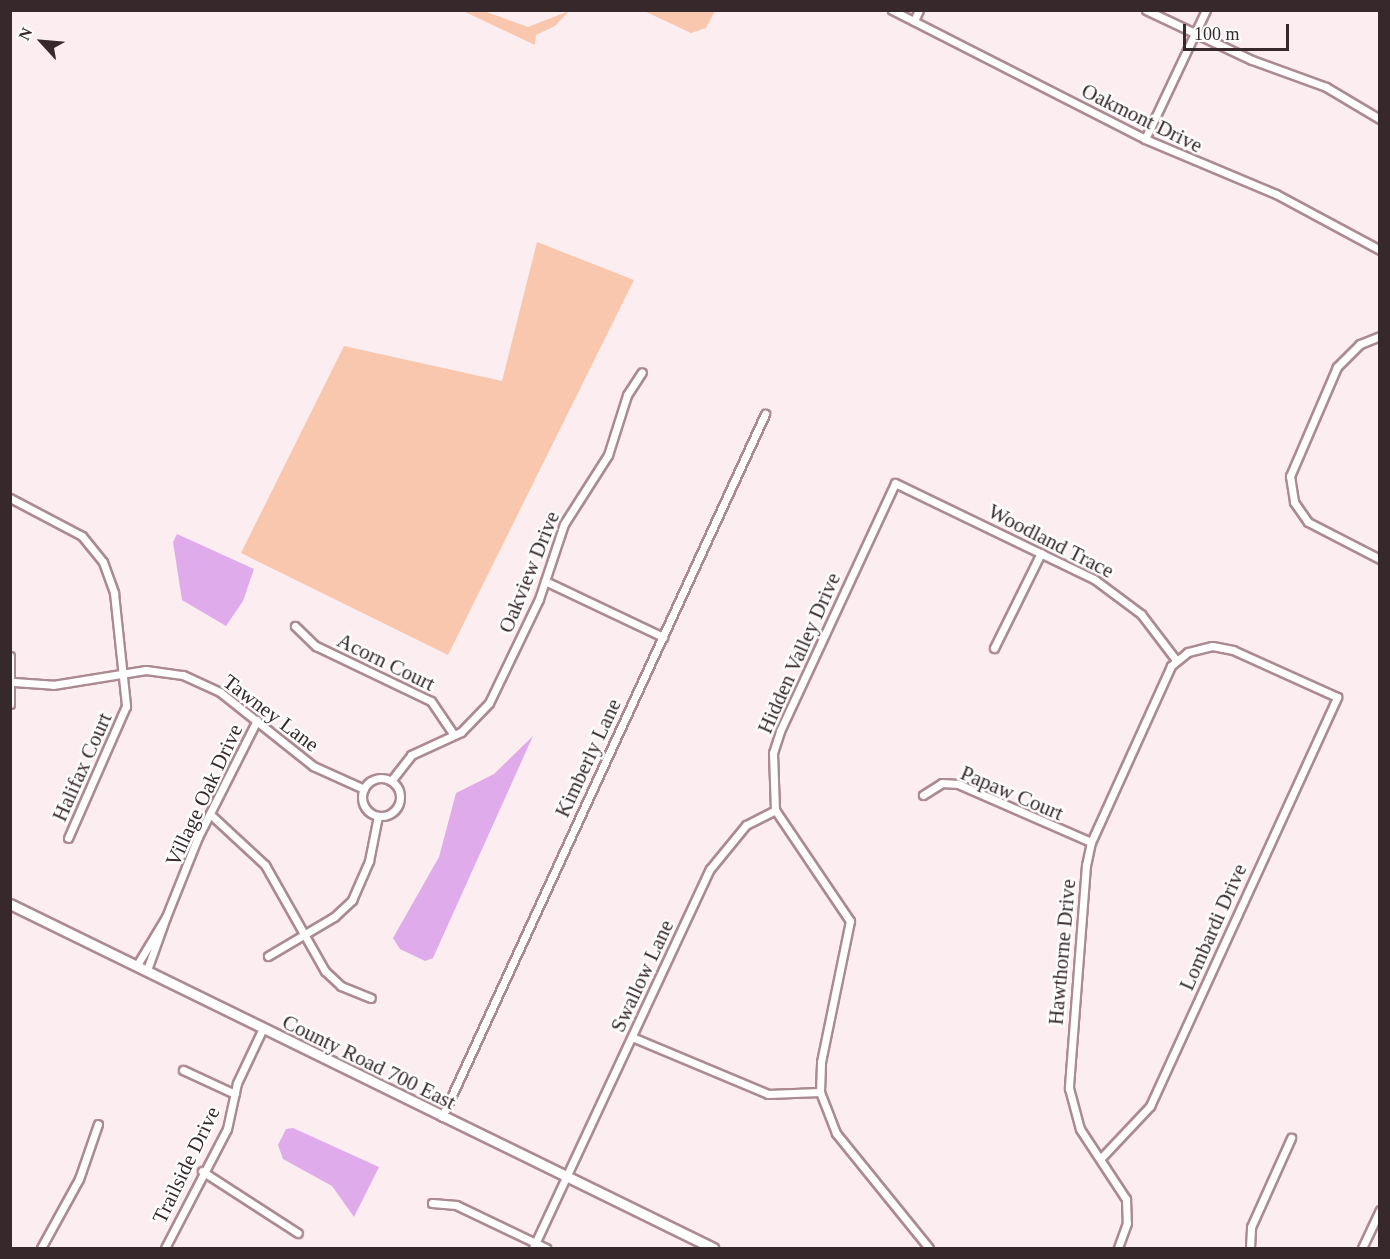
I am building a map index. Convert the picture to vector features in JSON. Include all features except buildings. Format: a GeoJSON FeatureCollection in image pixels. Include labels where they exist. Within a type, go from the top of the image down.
{"type":"FeatureCollection","features":[{"type":"Feature","properties":{"kind":"main road","name":"County Road 700 East"},"geometry":{"type":"LineString","coordinates":[[10,904],[137,965],[262,1030],[713,1248]]}},
{"type":"Feature","properties":{"kind":"street","name":"Oakmont Drive"},"geometry":{"type":"LineString","coordinates":[[892,10],[1144,139],[1276,194],[1380,250]]}},
{"type":"Feature","properties":{"kind":"street"},"geometry":{"type":"LineString","coordinates":[[914,21],[919,10]]}},
{"type":"Feature","properties":{"kind":"street"},"geometry":{"type":"LineString","coordinates":[[1146,10],[1195,33],[1326,87],[1380,119]]}},
{"type":"Feature","properties":{"kind":"street"},"geometry":{"type":"LineString","coordinates":[[1144,139],[1206,10]]}},
{"type":"Feature","properties":{"kind":"street"},"geometry":{"type":"LineString","coordinates":[[1380,336],[1360,344],[1337,367],[1294,458],[1290,476],[1294,502],[1315,528],[1380,559]]}},
{"type":"Feature","properties":{"kind":"street","name":"Oakview Drive"},"geometry":{"type":"LineString","coordinates":[[391,781],[411,754],[454,735],[489,703],[546,581],[564,524],[608,455],[627,395],[642,372]]}},
{"type":"Feature","properties":{"kind":"street","name":"Kimberly Lane"},"geometry":{"type":"LineString","coordinates":[[442,1117],[765,414]]}},
{"type":"Feature","properties":{"kind":"street","name":"Woodland Trace"},"geometry":{"type":"LineString","coordinates":[[879,517],[895,483],[1041,553],[1127,601],[1176,660]]}},
{"type":"Feature","properties":{"kind":"street","name":"Halifax Court"},"geometry":{"type":"LineString","coordinates":[[10,498],[69,526],[99,555],[112,585],[127,673],[122,722],[68,838]]}},
{"type":"Feature","properties":{"kind":"street","name":"Hidden Valley Drive"},"geometry":{"type":"LineString","coordinates":[[775,810],[773,753],[780,731],[879,517]]}},
{"type":"Feature","properties":{"kind":"street"},"geometry":{"type":"LineString","coordinates":[[994,648],[1041,553]]}},
{"type":"Feature","properties":{"kind":"street"},"geometry":{"type":"LineString","coordinates":[[546,581],[663,637]]}},
{"type":"Feature","properties":{"kind":"street","name":"Acorn Court"},"geometry":{"type":"LineString","coordinates":[[295,626],[316,646],[431,701],[454,735]]}},
{"type":"Feature","properties":{"kind":"street","name":"Lombardi Drive"},"geometry":{"type":"LineString","coordinates":[[1101,1158],[1150,1106],[1337,697],[1233,650],[1212,646],[1176,660]]}},
{"type":"Feature","properties":{"kind":"street"},"geometry":{"type":"LineString","coordinates":[[10,656],[14,682],[10,704]]}},
{"type":"Feature","properties":{"kind":"street","name":"Hawthorne Drive"},"geometry":{"type":"LineString","coordinates":[[1118,1248],[1127,1223],[1126,1199],[1080,1129],[1069,1088],[1090,842],[1176,660]]}},
{"type":"Feature","properties":{"kind":"street","name":"Tawney Lane"},"geometry":{"type":"LineString","coordinates":[[14,682],[53,685],[127,673],[183,675],[220,692],[313,766],[363,789]]}},
{"type":"Feature","properties":{"kind":"street","name":"Village Oak Drive"},"geometry":{"type":"LineString","coordinates":[[147,970],[166,917],[210,814],[257,720]]}},
{"type":"Feature","properties":{"kind":"street"},"geometry":{"type":"LineString","coordinates":[[268,956],[352,900],[369,861],[378,816],[398,804],[391,781],[372,780],[363,789],[364,806],[378,816]]}},
{"type":"Feature","properties":{"kind":"street","name":"Papaw Court"},"geometry":{"type":"LineString","coordinates":[[923,795],[942,783],[958,784],[1090,842]]}},
{"type":"Feature","properties":{"kind":"street"},"geometry":{"type":"LineString","coordinates":[[775,810],[850,921],[821,1062],[820,1092],[836,1133],[929,1248]]}},
{"type":"Feature","properties":{"kind":"street","name":"Swallow Lane"},"geometry":{"type":"LineString","coordinates":[[535,1246],[716,857],[746,825],[775,810]]}},
{"type":"Feature","properties":{"kind":"street"},"geometry":{"type":"LineString","coordinates":[[210,814],[256,853],[304,934],[336,982],[371,998]]}},
{"type":"Feature","properties":{"kind":"street","name":"Village Oak Drive"},"geometry":{"type":"LineString","coordinates":[[137,965],[166,917]]}},
{"type":"Feature","properties":{"kind":"street","name":"Trailside Drive"},"geometry":{"type":"LineString","coordinates":[[165,1248],[202,1171],[227,1129],[235,1094],[262,1030]]}},
{"type":"Feature","properties":{"kind":"street"},"geometry":{"type":"LineString","coordinates":[[632,1037],[768,1094],[820,1092]]}},
{"type":"Feature","properties":{"kind":"street"},"geometry":{"type":"LineString","coordinates":[[183,1070],[235,1094]]}},
{"type":"Feature","properties":{"kind":"street"},"geometry":{"type":"LineString","coordinates":[[40,1248],[79,1179],[98,1124]]}},
{"type":"Feature","properties":{"kind":"street"},"geometry":{"type":"LineString","coordinates":[[1250,1248],[1251,1227],[1291,1138]]}},
{"type":"Feature","properties":{"kind":"street"},"geometry":{"type":"LineString","coordinates":[[202,1171],[298,1233]]}},
{"type":"Feature","properties":{"kind":"street"},"geometry":{"type":"LineString","coordinates":[[432,1203],[456,1205],[535,1246],[546,1248]]}},
{"type":"Feature","properties":{"kind":"street"},"geometry":{"type":"LineString","coordinates":[[1362,1248],[1380,1210]]}},
{"type":"Feature","properties":{"kind":"shaded area"},"geometry":{"type":"Polygon","coordinates":[[[463,11],[484,11],[528,27],[569,11],[555,26],[536,35],[535,45],[463,11]]]}},
{"type":"Feature","properties":{"kind":"shaded area"},"geometry":{"type":"Polygon","coordinates":[[[644,11],[715,11],[706,28],[691,33],[644,11]]]}},
{"type":"Feature","properties":{"kind":"shaded area"},"geometry":{"type":"Polygon","coordinates":[[[537,242],[634,280],[448,655],[241,553],[344,346],[502,381],[537,242]]]}},
{"type":"Feature","properties":{"kind":"shaded area"},"geometry":{"type":"Polygon","coordinates":[[[177,534],[254,569],[243,601],[226,626],[182,600],[173,542],[177,534]]]}},
{"type":"Feature","properties":{"kind":"shaded area"},"geometry":{"type":"Polygon","coordinates":[[[533,736],[433,958],[425,961],[400,949],[393,938],[439,857],[456,793],[494,774],[533,736]]]}},
{"type":"Feature","properties":{"kind":"shaded area"},"geometry":{"type":"Polygon","coordinates":[[[293,1128],[379,1167],[354,1217],[332,1186],[283,1159],[278,1145],[286,1129],[293,1128]]]}}]}
